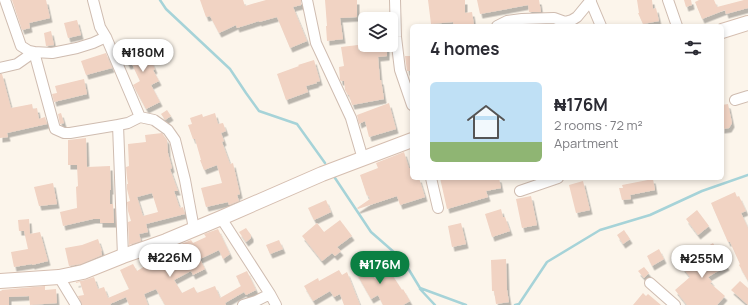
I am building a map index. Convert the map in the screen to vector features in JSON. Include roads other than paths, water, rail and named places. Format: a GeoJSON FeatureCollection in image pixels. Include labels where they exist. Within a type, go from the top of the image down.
{"type":"FeatureCollection","features":[{"type":"Feature","properties":{"kind":"street"},"geometry":{"type":"LineString","coordinates":[[5,0],[21,46],[17,64]]}},
{"type":"Feature","properties":{"kind":"street"},"geometry":{"type":"LineString","coordinates":[[93,0],[100,27],[106,37],[140,117]]}},
{"type":"Feature","properties":{"kind":"street"},"geometry":{"type":"LineString","coordinates":[[307,0],[316,43],[351,118],[363,159]]}},
{"type":"Feature","properties":{"kind":"street"},"geometry":{"type":"LineString","coordinates":[[395,0],[396,38],[400,70],[410,99]]}},
{"type":"Feature","properties":{"kind":"street"},"geometry":{"type":"LineString","coordinates":[[501,24],[507,21],[522,19],[554,18],[565,22],[577,17],[591,0],[600,24]]}},
{"type":"Feature","properties":{"kind":"street"},"geometry":{"type":"LineString","coordinates":[[668,0],[676,24]]}},
{"type":"Feature","properties":{"kind":"street"},"geometry":{"type":"LineString","coordinates":[[724,30],[748,23]]}},
{"type":"Feature","properties":{"kind":"street"},"geometry":{"type":"LineString","coordinates":[[21,46],[29,51],[52,53],[77,48],[106,37]]}},
{"type":"Feature","properties":{"kind":"street"},"geometry":{"type":"LineString","coordinates":[[0,68],[17,64],[34,52]]}},
{"type":"Feature","properties":{"kind":"street"},"geometry":{"type":"LineString","coordinates":[[34,52],[55,129],[64,133],[70,133],[128,123],[140,117],[154,120],[168,130],[176,140],[194,229]]}},
{"type":"Feature","properties":{"kind":"street"},"geometry":{"type":"LineString","coordinates":[[735,100],[748,96]]}},
{"type":"Feature","properties":{"kind":"street"},"geometry":{"type":"LineString","coordinates":[[118,125],[123,256]]}},
{"type":"Feature","properties":{"kind":"street"},"geometry":{"type":"LineString","coordinates":[[0,281],[59,277],[82,272],[166,241],[322,174],[410,141]]}},
{"type":"Feature","properties":{"kind":"street"},"geometry":{"type":"LineString","coordinates":[[431,180],[438,208]]}},
{"type":"Feature","properties":{"kind":"street"},"geometry":{"type":"LineString","coordinates":[[520,191],[552,180]]}},
{"type":"Feature","properties":{"kind":"street"},"geometry":{"type":"LineString","coordinates":[[221,218],[276,305]]}},
{"type":"Feature","properties":{"kind":"street"},"geometry":{"type":"LineString","coordinates":[[59,277],[76,305]]}},
{"type":"Feature","properties":{"kind":"street"},"geometry":{"type":"LineString","coordinates":[[650,282],[674,305]]}},
{"type":"Feature","properties":{"kind":"street"},"geometry":{"type":"LineString","coordinates":[[243,305],[256,301],[270,294]]}},
{"type":"Feature","properties":{"kind":"waterway"},"geometry":{"type":"LineString","coordinates":[[160,0],[166,9],[230,69],[259,111],[297,124],[325,163]]}},
{"type":"Feature","properties":{"kind":"waterway"},"geometry":{"type":"LineString","coordinates":[[333,175],[371,232],[403,260],[420,288],[466,305]]}},
{"type":"Feature","properties":{"kind":"waterway"},"geometry":{"type":"LineString","coordinates":[[515,305],[519,304],[547,262],[600,230],[650,215],[702,191],[748,175]]}},
{"type":"Feature","properties":{"kind":"waterway"},"geometry":{"type":"LineString","coordinates":[[420,289],[435,305]]}}]}
